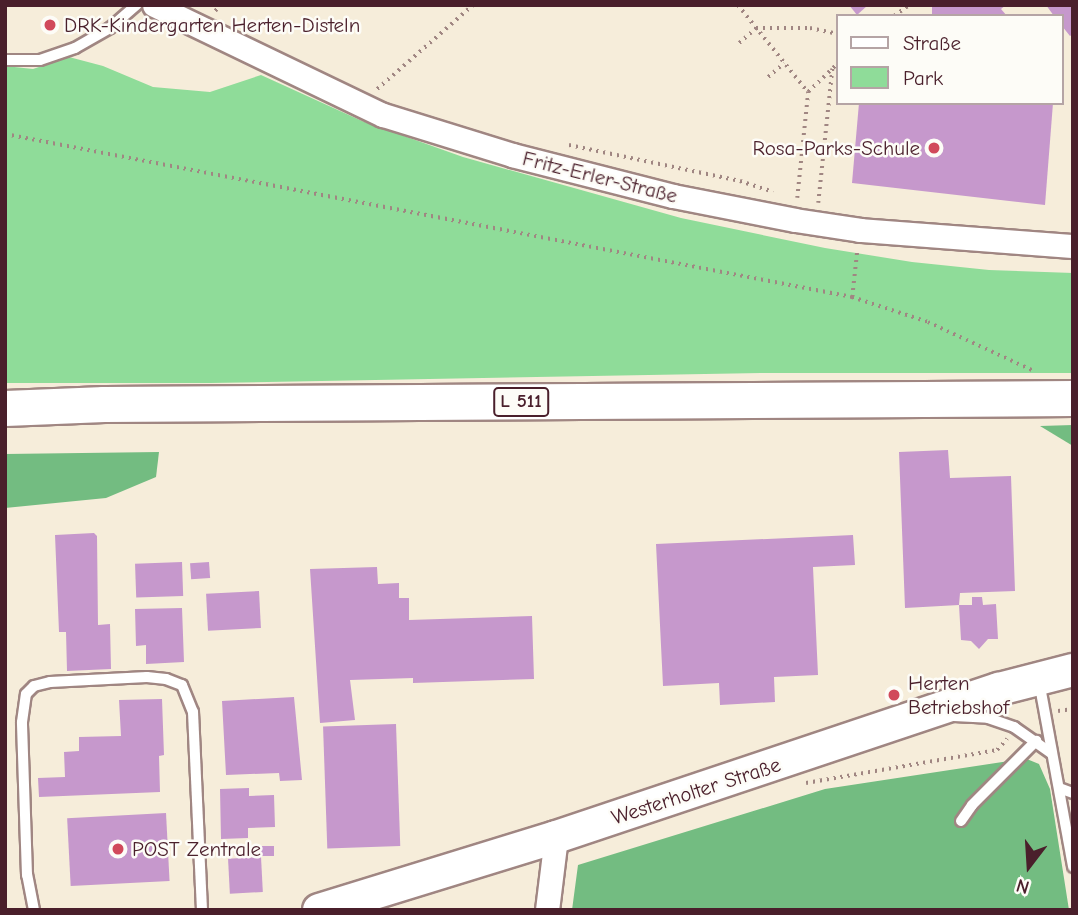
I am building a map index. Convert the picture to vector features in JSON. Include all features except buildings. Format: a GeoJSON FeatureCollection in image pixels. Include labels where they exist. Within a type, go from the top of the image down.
{"type":"FeatureCollection","features":[{"type":"Feature","properties":{"kind":"main road","name":"L 511"},"geometry":{"type":"LineString","coordinates":[[5,408],[1037,386],[1073,398]]}},
{"type":"Feature","properties":{"kind":"street","name":"Fritz-Erler-Straße"},"geometry":{"type":"LineString","coordinates":[[154,5],[360,104],[512,155],[699,201],[860,230],[1073,246]]}},
{"type":"Feature","properties":{"kind":"street","name":"Westerholter Straße"},"geometry":{"type":"LineString","coordinates":[[319,910],[556,837],[1038,678],[1072,674]]}},
{"type":"Feature","properties":{"kind":"street"},"geometry":{"type":"LineString","coordinates":[[547,910],[556,837]]}},
{"type":"Feature","properties":{"kind":"lane"},"geometry":{"type":"LineString","coordinates":[[5,60],[40,60],[75,48],[110,28],[136,5]]}},
{"type":"Feature","properties":{"kind":"lane"},"geometry":{"type":"LineString","coordinates":[[34,910],[26,861],[22,722],[26,694],[34,686],[50,682],[147,677],[166,679],[181,685],[193,712],[202,910]]}},
{"type":"Feature","properties":{"kind":"lane"},"geometry":{"type":"LineString","coordinates":[[1038,678],[1073,867]]}},
{"type":"Feature","properties":{"kind":"lane"},"geometry":{"type":"LineString","coordinates":[[926,714],[988,718],[1014,727],[1051,753]]}},
{"type":"Feature","properties":{"kind":"lane"},"geometry":{"type":"LineString","coordinates":[[961,821],[972,805],[1036,741]]}},
{"type":"Feature","properties":{"kind":"lane"},"geometry":{"type":"LineString","coordinates":[[1059,788],[1073,793]]}},
{"type":"Feature","properties":{"kind":"path"},"geometry":{"type":"LineString","coordinates":[[209,8],[215,12],[221,5]]}},
{"type":"Feature","properties":{"kind":"path"},"geometry":{"type":"LineString","coordinates":[[360,104],[473,5]]}},
{"type":"Feature","properties":{"kind":"path"},"geometry":{"type":"LineString","coordinates":[[738,5],[808,92]]}},
{"type":"Feature","properties":{"kind":"path"},"geometry":{"type":"LineString","coordinates":[[738,44],[756,28],[810,28],[836,34]]}},
{"type":"Feature","properties":{"kind":"path"},"geometry":{"type":"LineString","coordinates":[[768,77],[784,62]]}},
{"type":"Feature","properties":{"kind":"path"},"geometry":{"type":"LineString","coordinates":[[796,200],[808,92],[836,65]]}},
{"type":"Feature","properties":{"kind":"path"},"geometry":{"type":"LineString","coordinates":[[818,203],[832,69]]}},
{"type":"Feature","properties":{"kind":"path"},"geometry":{"type":"LineString","coordinates":[[377,89],[386,92]]}},
{"type":"Feature","properties":{"kind":"path"},"geometry":{"type":"LineString","coordinates":[[5,134],[852,297],[928,322],[1037,386]]}},
{"type":"Feature","properties":{"kind":"path"},"geometry":{"type":"LineString","coordinates":[[563,145],[589,147],[740,181],[796,200],[830,205]]}},
{"type":"Feature","properties":{"kind":"path"},"geometry":{"type":"LineString","coordinates":[[852,297],[858,247]]}},
{"type":"Feature","properties":{"kind":"path"},"geometry":{"type":"LineString","coordinates":[[805,783],[997,750],[1010,735]]}},
{"type":"Feature","properties":{"kind":"green space"},"geometry":{"type":"Polygon","coordinates":[[[69,57],[103,66],[153,87],[210,92],[261,75],[362,121],[463,157],[681,218],[825,248],[912,262],[989,270],[1073,273],[1073,373],[761,373],[210,383],[5,383],[5,66],[33,69],[69,57]]]}},
{"type":"Feature","properties":{"kind":"green space"},"geometry":{"type":"Polygon","coordinates":[[[1073,425],[1073,446],[1040,426],[1073,425]]]}},
{"type":"Feature","properties":{"kind":"green space"},"geometry":{"type":"Polygon","coordinates":[[[159,452],[156,477],[106,498],[5,508],[5,454],[159,452]]]}},
{"type":"Feature","properties":{"kind":"green space"},"geometry":{"type":"Polygon","coordinates":[[[1017,755],[1039,764],[1050,789],[1069,910],[572,910],[578,865],[825,789],[1009,761],[1017,755]]]}},
{"type":"Feature","properties":{"kind":"place","name":"DRK-Kindergarten Herten-Disteln"},"geometry":{"type":"Point","coordinates":[50,25]}},
{"type":"Feature","properties":{"kind":"place","name":"Rosa-Parks-Schule"},"geometry":{"type":"Point","coordinates":[934,148]}},
{"type":"Feature","properties":{"kind":"place","name":"Herten Betriebshof"},"geometry":{"type":"Point","coordinates":[894,695]}},
{"type":"Feature","properties":{"kind":"place","name":"POST Zentrale"},"geometry":{"type":"Point","coordinates":[118,849]}}]}
